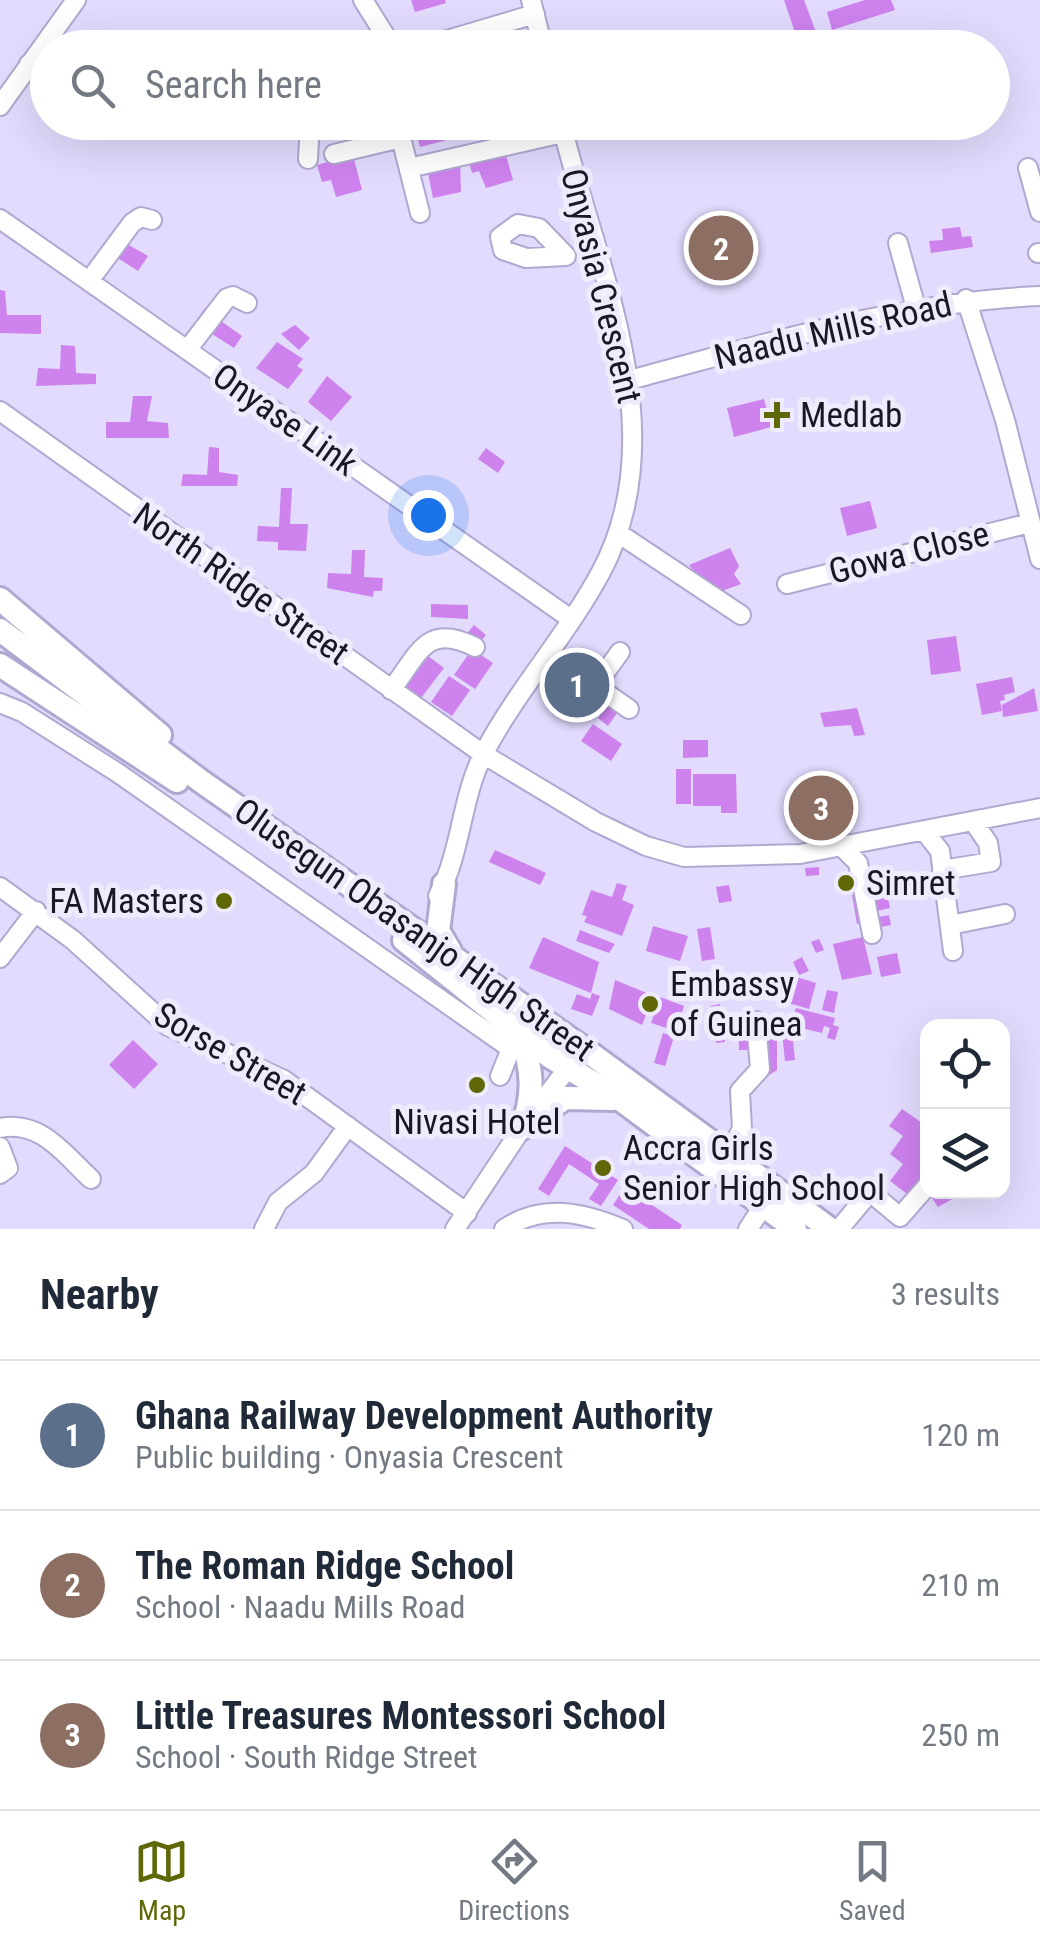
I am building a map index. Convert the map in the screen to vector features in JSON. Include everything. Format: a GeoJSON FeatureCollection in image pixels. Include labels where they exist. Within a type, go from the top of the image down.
{"type":"FeatureCollection","features":[{"type":"Feature","properties":{"kind":"main road"},"geometry":{"type":"LineString","coordinates":[[0,598],[181,752],[202,782]]}},
{"type":"Feature","properties":{"kind":"main road","name":"Olusegun Obasanjo High Street"},"geometry":{"type":"LineString","coordinates":[[0,630],[202,782],[396,916],[520,1030],[795,1229]]}},
{"type":"Feature","properties":{"kind":"main road","name":"Olusegun Obasanjo High Street"},"geometry":{"type":"LineString","coordinates":[[0,665],[11,681],[166,773],[421,943],[458,962],[830,1229]]}},
{"type":"Feature","properties":{"kind":"main road"},"geometry":{"type":"LineString","coordinates":[[396,916],[418,913],[441,891]]}},
{"type":"Feature","properties":{"kind":"main road"},"geometry":{"type":"LineString","coordinates":[[441,891],[438,931],[458,962]]}},
{"type":"Feature","properties":{"kind":"main road"},"geometry":{"type":"LineString","coordinates":[[520,1030],[532,1076],[531,1104],[522,1128]]}},
{"type":"Feature","properties":{"kind":"main road"},"geometry":{"type":"LineString","coordinates":[[522,1128],[575,1094],[621,1100]]}},
{"type":"Feature","properties":{"kind":"street"},"geometry":{"type":"LineString","coordinates":[[54,30],[76,0]]}},
{"type":"Feature","properties":{"kind":"street"},"geometry":{"type":"LineString","coordinates":[[363,0],[381,30]]}},
{"type":"Feature","properties":{"kind":"street"},"geometry":{"type":"LineString","coordinates":[[470,30],[533,7]]}},
{"type":"Feature","properties":{"kind":"street"},"geometry":{"type":"LineString","coordinates":[[0,106],[30,61]]}},
{"type":"Feature","properties":{"kind":"street"},"geometry":{"type":"LineString","coordinates":[[308,159],[309,140]]}},
{"type":"Feature","properties":{"kind":"street"},"geometry":{"type":"LineString","coordinates":[[334,154],[372,140]]}},
{"type":"Feature","properties":{"kind":"street"},"geometry":{"type":"LineString","coordinates":[[402,140],[420,212]]}},
{"type":"Feature","properties":{"kind":"street"},"geometry":{"type":"LineString","coordinates":[[409,168],[516,140]]}},
{"type":"Feature","properties":{"kind":"street","name":"Onyasia Crescent"},"geometry":{"type":"LineString","coordinates":[[421,943],[483,754],[601,572],[618,533],[635,426],[629,380],[565,140]]}},
{"type":"Feature","properties":{"kind":"street"},"geometry":{"type":"LineString","coordinates":[[1028,168],[1040,212]]}},
{"type":"Feature","properties":{"kind":"street"},"geometry":{"type":"LineString","coordinates":[[89,281],[132,224],[141,217],[152,220]]}},
{"type":"Feature","properties":{"kind":"street","name":"Onyase Link"},"geometry":{"type":"LineString","coordinates":[[0,219],[571,620]]}},
{"type":"Feature","properties":{"kind":"street"},"geometry":{"type":"LineString","coordinates":[[898,242],[916,308]]}},
{"type":"Feature","properties":{"kind":"street"},"geometry":{"type":"LineString","coordinates":[[566,256],[596,252]]}},
{"type":"Feature","properties":{"kind":"street"},"geometry":{"type":"LineString","coordinates":[[187,350],[227,298],[233,296],[247,303]]}},
{"type":"Feature","properties":{"kind":"street","name":"Naadu Mills Road"},"geometry":{"type":"LineString","coordinates":[[629,380],[916,308],[966,299],[1040,296]]}},
{"type":"Feature","properties":{"kind":"street"},"geometry":{"type":"LineString","coordinates":[[966,299],[1005,420],[1040,559]]}},
{"type":"Feature","properties":{"kind":"street","name":"North Ridge Street"},"geometry":{"type":"LineString","coordinates":[[0,411],[483,754],[596,822],[646,846],[684,857],[800,854],[1040,808]]}},
{"type":"Feature","properties":{"kind":"street","name":"Gowa Close"},"geometry":{"type":"LineString","coordinates":[[788,584],[1030,524]]}},
{"type":"Feature","properties":{"kind":"street"},"geometry":{"type":"LineString","coordinates":[[618,533],[741,615]]}},
{"type":"Feature","properties":{"kind":"street"},"geometry":{"type":"LineString","coordinates":[[391,690],[424,648],[438,637],[452,636],[475,647]]}},
{"type":"Feature","properties":{"kind":"street"},"geometry":{"type":"LineString","coordinates":[[596,685],[620,652]]}},
{"type":"Feature","properties":{"kind":"street"},"geometry":{"type":"LineString","coordinates":[[550,653],[629,709]]}},
{"type":"Feature","properties":{"kind":"street"},"geometry":{"type":"LineString","coordinates":[[0,703],[22,712],[150,795],[507,1046],[510,1051],[500,1076]]}},
{"type":"Feature","properties":{"kind":"street"},"geometry":{"type":"LineString","coordinates":[[150,795],[166,773]]}},
{"type":"Feature","properties":{"kind":"street"},"geometry":{"type":"LineString","coordinates":[[942,870],[991,862],[988,843],[973,821]]}},
{"type":"Feature","properties":{"kind":"street"},"geometry":{"type":"LineString","coordinates":[[925,832],[940,851],[953,951]]}},
{"type":"Feature","properties":{"kind":"street"},"geometry":{"type":"LineString","coordinates":[[843,848],[858,862],[872,934]]}},
{"type":"Feature","properties":{"kind":"street","name":"Sorse Street"},"geometry":{"type":"LineString","coordinates":[[0,887],[36,911],[168,1026],[284,1080],[466,1213]]}},
{"type":"Feature","properties":{"kind":"street"},"geometry":{"type":"LineString","coordinates":[[0,958],[36,911]]}},
{"type":"Feature","properties":{"kind":"street"},"geometry":{"type":"LineString","coordinates":[[950,925],[1005,914]]}},
{"type":"Feature","properties":{"kind":"street"},"geometry":{"type":"LineString","coordinates":[[727,1156],[742,1129],[740,1090],[760,1069],[756,1021]]}},
{"type":"Feature","properties":{"kind":"street"},"geometry":{"type":"LineString","coordinates":[[455,1229],[522,1128],[582,1048]]}},
{"type":"Feature","properties":{"kind":"street"},"geometry":{"type":"LineString","coordinates":[[264,1229],[278,1202],[314,1173],[348,1126]]}},
{"type":"Feature","properties":{"kind":"street"},"geometry":{"type":"LineString","coordinates":[[0,1128],[29,1128],[42,1133],[91,1180]]}},
{"type":"Feature","properties":{"kind":"street"},"geometry":{"type":"LineString","coordinates":[[0,1148],[8,1168],[0,1174]]}},
{"type":"Feature","properties":{"kind":"street"},"geometry":{"type":"LineString","coordinates":[[839,1229],[870,1192],[900,1217],[920,1195]]}},
{"type":"Feature","properties":{"kind":"street"},"geometry":{"type":"LineString","coordinates":[[748,1229],[764,1205]]}},
{"type":"Feature","properties":{"kind":"street"},"geometry":{"type":"LineString","coordinates":[[504,1229],[518,1219],[566,1210],[623,1229]]}},
{"type":"Feature","properties":{"kind":"building"},"geometry":{"type":"Polygon","coordinates":[[[411,0],[445,0],[446,3],[415,12],[411,0]]]}},
{"type":"Feature","properties":{"kind":"building"},"geometry":{"type":"Polygon","coordinates":[[[784,0],[804,0],[815,30],[794,30],[784,0]]]}},
{"type":"Feature","properties":{"kind":"building"},"geometry":{"type":"Polygon","coordinates":[[[865,0],[891,0],[895,10],[832,30],[827,12],[865,0]]]}},
{"type":"Feature","properties":{"kind":"building"},"geometry":{"type":"Polygon","coordinates":[[[418,140],[447,140],[420,147],[418,140]]]}},
{"type":"Feature","properties":{"kind":"building"},"geometry":{"type":"Polygon","coordinates":[[[504,148],[513,180],[486,188],[479,171],[472,173],[468,158],[504,148]]]}},
{"type":"Feature","properties":{"kind":"building"},"geometry":{"type":"Polygon","coordinates":[[[353,155],[362,190],[336,197],[331,180],[322,182],[317,165],[353,155]]]}},
{"type":"Feature","properties":{"kind":"building"},"geometry":{"type":"Polygon","coordinates":[[[460,161],[461,192],[433,198],[427,168],[460,161]]]}},
{"type":"Feature","properties":{"kind":"building"},"geometry":{"type":"Polygon","coordinates":[[[960,227],[962,237],[971,236],[973,247],[931,253],[929,241],[943,240],[942,229],[960,227]]]}},
{"type":"Feature","properties":{"kind":"building"},"geometry":{"type":"Polygon","coordinates":[[[115,237],[148,256],[138,271],[102,248],[115,237]]]}},
{"type":"Feature","properties":{"kind":"building"},"geometry":{"type":"Polygon","coordinates":[[[0,290],[5,291],[7,315],[41,315],[41,334],[0,333],[0,290]]]}},
{"type":"Feature","properties":{"kind":"building"},"geometry":{"type":"Polygon","coordinates":[[[204,309],[242,336],[234,348],[195,323],[204,309]]]}},
{"type":"Feature","properties":{"kind":"building"},"geometry":{"type":"Polygon","coordinates":[[[295,325],[310,338],[299,350],[281,334],[295,325]]]}},
{"type":"Feature","properties":{"kind":"building"},"geometry":{"type":"Polygon","coordinates":[[[277,342],[303,359],[297,366],[303,370],[288,389],[256,368],[277,342]]]}},
{"type":"Feature","properties":{"kind":"building"},"geometry":{"type":"Polygon","coordinates":[[[61,345],[75,346],[76,373],[96,374],[96,384],[36,386],[38,368],[60,369],[61,345]]]}},
{"type":"Feature","properties":{"kind":"building"},"geometry":{"type":"Polygon","coordinates":[[[327,376],[352,397],[331,421],[308,402],[327,376]]]}},
{"type":"Feature","properties":{"kind":"building"},"geometry":{"type":"Polygon","coordinates":[[[133,396],[152,396],[147,421],[168,423],[169,438],[106,438],[106,422],[130,422],[133,396]]]}},
{"type":"Feature","properties":{"kind":"building"},"geometry":{"type":"Polygon","coordinates":[[[764,399],[771,427],[734,437],[727,408],[764,399]]]}},
{"type":"Feature","properties":{"kind":"building"},"geometry":{"type":"Polygon","coordinates":[[[209,447],[219,448],[219,472],[238,475],[237,486],[181,486],[183,474],[207,475],[209,447]]]}},
{"type":"Feature","properties":{"kind":"building"},"geometry":{"type":"Polygon","coordinates":[[[486,448],[505,462],[498,473],[478,459],[486,448]]]}},
{"type":"Feature","properties":{"kind":"building"},"geometry":{"type":"Polygon","coordinates":[[[281,488],[292,488],[290,524],[308,524],[306,551],[278,550],[278,542],[257,541],[258,526],[279,527],[281,488]]]}},
{"type":"Feature","properties":{"kind":"building"},"geometry":{"type":"Polygon","coordinates":[[[870,501],[877,528],[847,536],[840,508],[870,501]]]}},
{"type":"Feature","properties":{"kind":"building"},"geometry":{"type":"Polygon","coordinates":[[[730,548],[739,566],[734,574],[741,584],[711,595],[689,565],[730,548]]]}},
{"type":"Feature","properties":{"kind":"building"},"geometry":{"type":"Polygon","coordinates":[[[352,550],[365,550],[364,577],[383,578],[382,591],[374,591],[373,597],[327,588],[328,573],[351,574],[352,550]]]}},
{"type":"Feature","properties":{"kind":"building"},"geometry":{"type":"Polygon","coordinates":[[[431,604],[468,605],[468,619],[431,617],[431,604]]]}},
{"type":"Feature","properties":{"kind":"building"},"geometry":{"type":"Polygon","coordinates":[[[474,625],[486,635],[477,646],[465,636],[474,625]]]}},
{"type":"Feature","properties":{"kind":"building"},"geometry":{"type":"Polygon","coordinates":[[[956,636],[961,671],[931,675],[927,640],[956,636]]]}},
{"type":"Feature","properties":{"kind":"building"},"geometry":{"type":"Polygon","coordinates":[[[472,649],[493,663],[475,689],[454,675],[472,649]]]}},
{"type":"Feature","properties":{"kind":"building"},"geometry":{"type":"Polygon","coordinates":[[[424,653],[444,668],[421,698],[401,683],[424,653]]]}},
{"type":"Feature","properties":{"kind":"building"},"geometry":{"type":"Polygon","coordinates":[[[449,676],[470,690],[452,716],[431,702],[449,676]]]}},
{"type":"Feature","properties":{"kind":"building"},"geometry":{"type":"Polygon","coordinates":[[[1012,677],[1015,692],[1004,695],[1005,700],[1000,701],[1002,711],[982,715],[976,684],[1012,677]]]}},
{"type":"Feature","properties":{"kind":"building"},"geometry":{"type":"Polygon","coordinates":[[[1034,688],[1038,711],[1003,717],[1002,705],[1034,688]]]}},
{"type":"Feature","properties":{"kind":"building"},"geometry":{"type":"Polygon","coordinates":[[[607,706],[617,713],[608,726],[598,718],[607,706]]]}},
{"type":"Feature","properties":{"kind":"building"},"geometry":{"type":"Polygon","coordinates":[[[857,708],[865,735],[854,736],[851,725],[824,727],[820,713],[857,708]]]}},
{"type":"Feature","properties":{"kind":"building"},"geometry":{"type":"Polygon","coordinates":[[[593,724],[622,744],[611,761],[581,741],[593,724]]]}},
{"type":"Feature","properties":{"kind":"building"},"geometry":{"type":"Polygon","coordinates":[[[683,740],[708,740],[708,757],[683,758],[683,740]]]}},
{"type":"Feature","properties":{"kind":"building"},"geometry":{"type":"Polygon","coordinates":[[[676,769],[691,769],[691,804],[676,804],[676,769]]]}},
{"type":"Feature","properties":{"kind":"building"},"geometry":{"type":"Polygon","coordinates":[[[693,774],[736,774],[737,813],[721,813],[721,806],[693,806],[693,774]]]}},
{"type":"Feature","properties":{"kind":"building"},"geometry":{"type":"Polygon","coordinates":[[[495,850],[546,873],[540,885],[489,862],[495,850]]]}},
{"type":"Feature","properties":{"kind":"building"},"geometry":{"type":"Polygon","coordinates":[[[819,867],[819,875],[806,876],[805,868],[819,867]]]}},
{"type":"Feature","properties":{"kind":"building"},"geometry":{"type":"Polygon","coordinates":[[[884,880],[890,908],[872,912],[866,884],[884,880]]]}},
{"type":"Feature","properties":{"kind":"building"},"geometry":{"type":"Polygon","coordinates":[[[617,883],[627,886],[622,900],[634,905],[622,936],[584,922],[587,916],[582,915],[591,890],[612,897],[617,883]]]}},
{"type":"Feature","properties":{"kind":"building"},"geometry":{"type":"Polygon","coordinates":[[[729,885],[732,901],[719,903],[716,887],[729,885]]]}},
{"type":"Feature","properties":{"kind":"building"},"geometry":{"type":"Polygon","coordinates":[[[862,893],[867,922],[857,924],[852,895],[862,893]]]}},
{"type":"Feature","properties":{"kind":"building"},"geometry":{"type":"Polygon","coordinates":[[[889,915],[891,925],[876,928],[874,918],[889,915]]]}},
{"type":"Feature","properties":{"kind":"building"},"geometry":{"type":"Polygon","coordinates":[[[653,926],[688,936],[680,961],[646,951],[653,926]]]}},
{"type":"Feature","properties":{"kind":"building"},"geometry":{"type":"Polygon","coordinates":[[[710,927],[715,959],[702,961],[697,929],[710,927]]]}},
{"type":"Feature","properties":{"kind":"building"},"geometry":{"type":"Polygon","coordinates":[[[580,930],[615,944],[609,953],[576,941],[580,930]]]}},
{"type":"Feature","properties":{"kind":"building"},"geometry":{"type":"Polygon","coordinates":[[[543,937],[599,962],[591,993],[529,968],[543,937]]]}},
{"type":"Feature","properties":{"kind":"building"},"geometry":{"type":"Polygon","coordinates":[[[863,937],[872,974],[842,980],[833,944],[863,937]]]}},
{"type":"Feature","properties":{"kind":"building"},"geometry":{"type":"Polygon","coordinates":[[[819,939],[824,950],[816,953],[811,942],[819,939]]]}},
{"type":"Feature","properties":{"kind":"building"},"geometry":{"type":"Polygon","coordinates":[[[897,953],[901,973],[881,977],[877,957],[897,953]]]}},
{"type":"Feature","properties":{"kind":"building"},"geometry":{"type":"Polygon","coordinates":[[[802,957],[809,971],[799,975],[793,962],[802,957]]]}},
{"type":"Feature","properties":{"kind":"building"},"geometry":{"type":"Polygon","coordinates":[[[783,973],[816,983],[809,1009],[775,999],[783,973]]]}},
{"type":"Feature","properties":{"kind":"building"},"geometry":{"type":"Polygon","coordinates":[[[615,980],[654,996],[642,1025],[609,1009],[615,980]]]}},
{"type":"Feature","properties":{"kind":"building"},"geometry":{"type":"Polygon","coordinates":[[[827,990],[838,992],[834,1013],[822,1010],[827,990]]]}},
{"type":"Feature","properties":{"kind":"building"},"geometry":{"type":"Polygon","coordinates":[[[592,993],[600,996],[592,1016],[571,1009],[577,994],[590,999],[592,993]]]}},
{"type":"Feature","properties":{"kind":"building"},"geometry":{"type":"Polygon","coordinates":[[[660,997],[684,1006],[676,1031],[651,1023],[660,997]]]}},
{"type":"Feature","properties":{"kind":"building"},"geometry":{"type":"Polygon","coordinates":[[[720,1004],[725,1042],[716,1043],[711,1006],[720,1004]]]}},
{"type":"Feature","properties":{"kind":"building"},"geometry":{"type":"Polygon","coordinates":[[[796,1008],[835,1018],[833,1025],[839,1027],[835,1040],[827,1038],[830,1028],[824,1026],[822,1033],[801,1028],[803,1021],[793,1018],[796,1008]]]}},
{"type":"Feature","properties":{"kind":"building"},"geometry":{"type":"Polygon","coordinates":[[[750,1020],[751,1050],[739,1050],[739,1021],[750,1020]]]}},
{"type":"Feature","properties":{"kind":"building"},"geometry":{"type":"Polygon","coordinates":[[[777,1029],[777,1070],[761,1080],[762,1030],[777,1029]]]}},
{"type":"Feature","properties":{"kind":"building"},"geometry":{"type":"Polygon","coordinates":[[[792,1031],[795,1060],[785,1061],[782,1032],[792,1031]]]}},
{"type":"Feature","properties":{"kind":"building"},"geometry":{"type":"Polygon","coordinates":[[[663,1033],[674,1037],[665,1066],[654,1063],[663,1033]]]}},
{"type":"Feature","properties":{"kind":"building"},"geometry":{"type":"Polygon","coordinates":[[[133,1040],[158,1064],[134,1089],[109,1065],[133,1040]]]}},
{"type":"Feature","properties":{"kind":"building"},"geometry":{"type":"Polygon","coordinates":[[[902,1109],[920,1121],[920,1178],[907,1194],[890,1181],[903,1164],[890,1154],[903,1136],[889,1126],[902,1109]]]}},
{"type":"Feature","properties":{"kind":"building"},"geometry":{"type":"Polygon","coordinates":[[[565,1146],[618,1180],[601,1206],[589,1199],[599,1184],[569,1164],[549,1196],[538,1189],[565,1146]]]}},
{"type":"Feature","properties":{"kind":"building"},"geometry":{"type":"Polygon","coordinates":[[[625,1187],[682,1225],[680,1229],[649,1229],[613,1205],[625,1187]]]}},
{"type":"Feature","properties":{"kind":"building"},"geometry":{"type":"Polygon","coordinates":[[[933,1199],[952,1199],[938,1207],[933,1199]]]}},
{"type":"Feature","properties":{"kind":"place","name":"The Roman Ridge School"},"geometry":{"type":"Point","coordinates":[721,248]}},
{"type":"Feature","properties":{"kind":"place","name":"Medlab"},"geometry":{"type":"Point","coordinates":[777,415]}},
{"type":"Feature","properties":{"kind":"place","name":"Ghana Railway Development Authority"},"geometry":{"type":"Point","coordinates":[577,685]}},
{"type":"Feature","properties":{"kind":"place","name":"Little Treasures Montessori School"},"geometry":{"type":"Point","coordinates":[821,808]}},
{"type":"Feature","properties":{"kind":"place","name":"Simret"},"geometry":{"type":"Point","coordinates":[846,883]}},
{"type":"Feature","properties":{"kind":"place","name":"FA Masters"},"geometry":{"type":"Point","coordinates":[224,901]}},
{"type":"Feature","properties":{"kind":"place","name":"Embassy of Guinea"},"geometry":{"type":"Point","coordinates":[650,1004]}},
{"type":"Feature","properties":{"kind":"place","name":"Nivasi Hotel"},"geometry":{"type":"Point","coordinates":[477,1085]}},
{"type":"Feature","properties":{"kind":"place","name":"Accra Girls Senior High School"},"geometry":{"type":"Point","coordinates":[603,1168]}}]}
